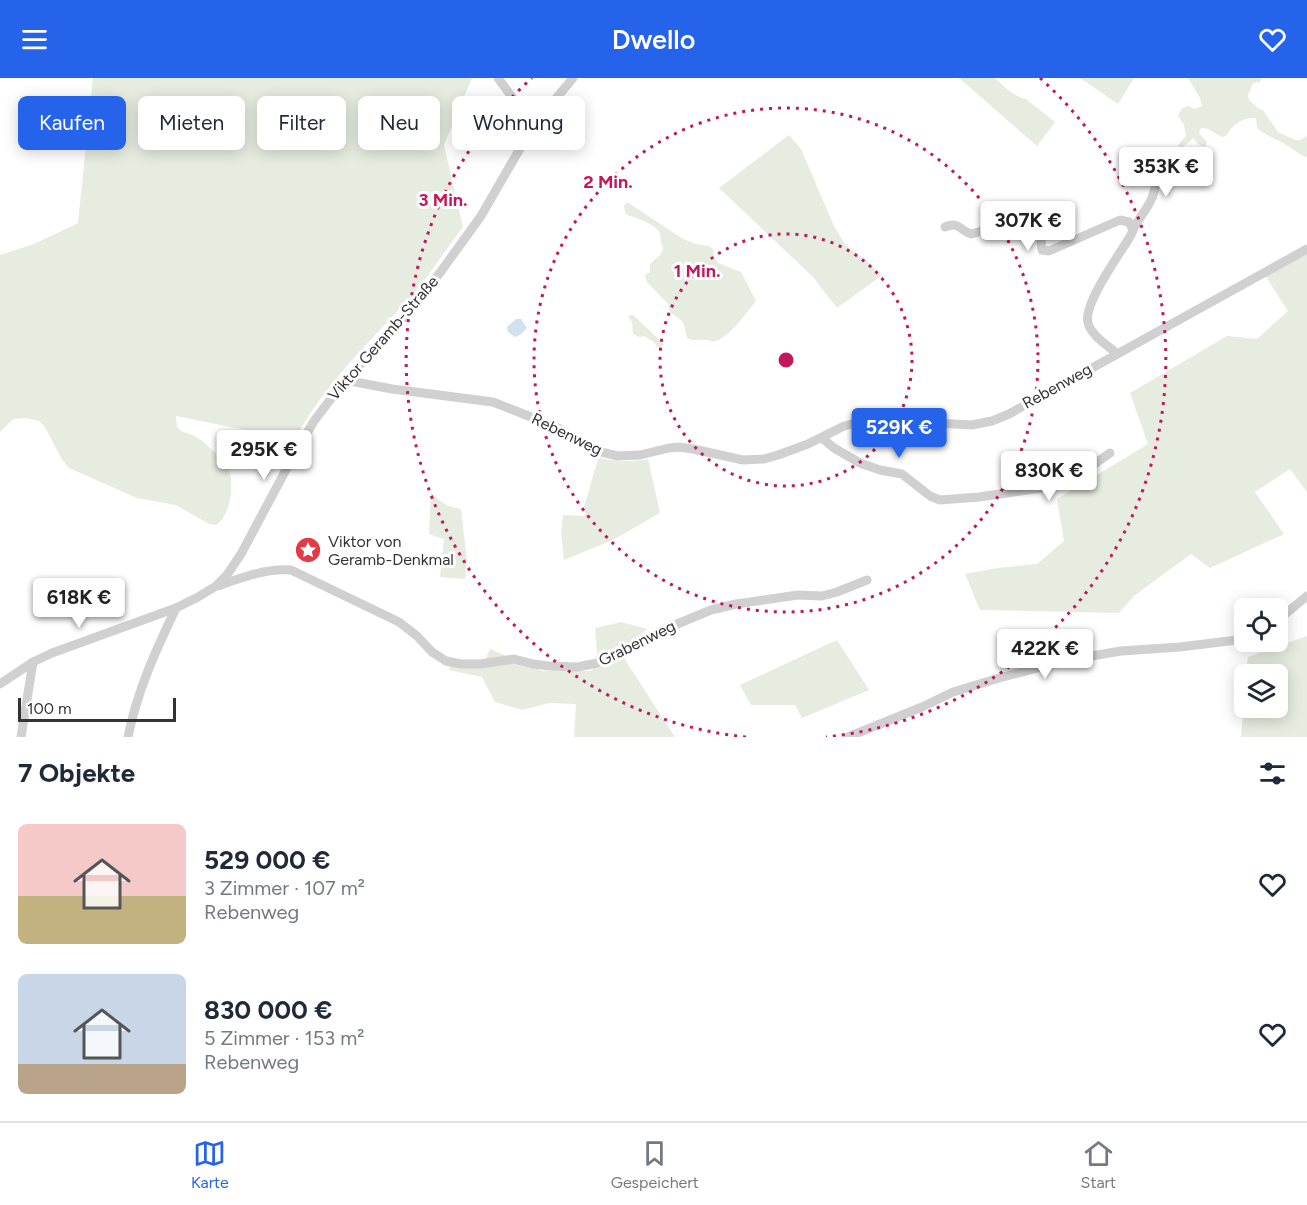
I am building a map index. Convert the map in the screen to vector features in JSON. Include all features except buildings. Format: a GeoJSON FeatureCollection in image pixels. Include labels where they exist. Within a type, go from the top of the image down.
{"type":"FeatureCollection","features":[{"type":"Feature","properties":{"kind":"street"},"geometry":{"type":"LineString","coordinates":[[498,78],[511,96]]}},
{"type":"Feature","properties":{"kind":"street","name":"Viktor Geramb-Straße"},"geometry":{"type":"LineString","coordinates":[[558,96],[573,78]]}},
{"type":"Feature","properties":{"kind":"street","name":"Viktor Geramb-Straße"},"geometry":{"type":"LineString","coordinates":[[0,684],[33,662],[176,608],[216,586],[242,554],[309,428],[345,380],[383,341],[442,270],[481,216],[519,150]]}},
{"type":"Feature","properties":{"kind":"street"},"geometry":{"type":"LineString","coordinates":[[1116,353],[1090,328],[1087,320],[1088,313],[1100,286],[1152,199],[1155,187],[1156,154]]}},
{"type":"Feature","properties":{"kind":"street"},"geometry":{"type":"LineString","coordinates":[[945,226],[956,224],[971,234],[1011,222],[1033,219],[1042,225],[1040,241],[1042,250],[1049,251],[1120,220],[1129,222],[1132,230]]}},
{"type":"Feature","properties":{"kind":"street","name":"Rebenweg"},"geometry":{"type":"LineString","coordinates":[[345,380],[393,389],[494,402],[556,426],[597,451],[618,456],[640,455],[679,447],[693,448],[743,460],[764,459],[822,438],[844,426],[869,421],[972,424],[992,421],[1009,414],[1307,249]]}},
{"type":"Feature","properties":{"kind":"street"},"geometry":{"type":"LineString","coordinates":[[822,438],[860,463],[902,474],[930,496],[940,500],[1055,486],[1069,481],[1110,453]]}},
{"type":"Feature","properties":{"kind":"street","name":"Grabenweg"},"geometry":{"type":"LineString","coordinates":[[216,586],[265,571],[291,570],[399,622],[432,652],[446,661],[471,664],[514,659],[539,665],[578,667],[604,660],[658,632],[711,610],[798,595],[822,596],[867,580]]}},
{"type":"Feature","properties":{"kind":"street"},"geometry":{"type":"LineString","coordinates":[[1288,612],[1307,596]]}},
{"type":"Feature","properties":{"kind":"street"},"geometry":{"type":"LineString","coordinates":[[128,737],[132,715],[142,686],[176,608]]}},
{"type":"Feature","properties":{"kind":"street"},"geometry":{"type":"LineString","coordinates":[[848,737],[912,712],[953,692],[1059,662],[1121,651],[1234,640]]}},
{"type":"Feature","properties":{"kind":"street"},"geometry":{"type":"LineString","coordinates":[[21,737],[33,662]]}},
{"type":"Feature","properties":{"kind":"shaded area"},"geometry":{"type":"Polygon","coordinates":[[[93,78],[472,78],[464,96],[452,96],[452,126],[444,145],[463,227],[413,294],[334,382],[306,420],[294,441],[284,436],[176,416],[177,427],[181,431],[195,436],[227,463],[231,479],[231,494],[228,508],[222,520],[216,525],[209,524],[176,505],[137,498],[69,468],[61,458],[45,427],[39,421],[26,418],[13,419],[0,432],[0,255],[34,244],[78,223],[86,150],[126,150],[126,96],[91,96],[93,78]]]}},
{"type":"Feature","properties":{"kind":"shaded area"},"geometry":{"type":"Polygon","coordinates":[[[959,78],[995,78],[1009,91],[1026,99],[1055,122],[1037,146],[959,78]]]}},
{"type":"Feature","properties":{"kind":"shaded area"},"geometry":{"type":"Polygon","coordinates":[[[1080,78],[1134,78],[1118,104],[1080,78]]]}},
{"type":"Feature","properties":{"kind":"shaded area"},"geometry":{"type":"Polygon","coordinates":[[[1188,78],[1262,78],[1260,82],[1253,83],[1248,95],[1249,100],[1263,110],[1278,132],[1295,140],[1307,136],[1307,157],[1257,128],[1256,118],[1247,118],[1239,122],[1226,136],[1222,137],[1208,129],[1201,128],[1199,133],[1207,142],[1205,147],[1193,138],[1181,148],[1178,145],[1186,136],[1184,125],[1178,116],[1181,109],[1188,106],[1195,109],[1202,106],[1188,78]]]}},
{"type":"Feature","properties":{"kind":"shaded area"},"geometry":{"type":"Polygon","coordinates":[[[789,135],[801,149],[834,226],[846,246],[867,261],[881,276],[837,308],[813,277],[719,188],[789,135]]]}},
{"type":"Feature","properties":{"kind":"shaded area"},"geometry":{"type":"Polygon","coordinates":[[[627,202],[683,239],[709,246],[713,249],[718,263],[741,272],[756,301],[726,335],[713,341],[687,338],[682,321],[670,312],[668,304],[647,282],[645,275],[650,272],[650,264],[661,254],[663,248],[660,234],[651,224],[627,215],[624,206],[627,202]]]}},
{"type":"Feature","properties":{"kind":"shaded area"},"geometry":{"type":"Polygon","coordinates":[[[1307,254],[1307,492],[1290,469],[1255,492],[1284,534],[1210,568],[1191,554],[1135,595],[1119,613],[980,610],[965,574],[1037,564],[1064,541],[1057,499],[1148,444],[1130,393],[1227,336],[1257,339],[1288,311],[1263,272],[1307,254]]]}},
{"type":"Feature","properties":{"kind":"shaded area"},"geometry":{"type":"Polygon","coordinates":[[[633,315],[664,344],[663,346],[657,347],[654,342],[644,336],[639,337],[633,334],[632,322],[628,316],[633,315]]]}},
{"type":"Feature","properties":{"kind":"shaded area"},"geometry":{"type":"Polygon","coordinates":[[[598,459],[624,461],[648,459],[660,513],[613,540],[564,560],[561,533],[563,515],[585,516],[585,504],[598,459]]]}},
{"type":"Feature","properties":{"kind":"shaded area"},"geometry":{"type":"Polygon","coordinates":[[[431,492],[444,504],[461,509],[467,561],[465,579],[440,577],[444,539],[429,534],[431,492]]]}},
{"type":"Feature","properties":{"kind":"shaded area"},"geometry":{"type":"Polygon","coordinates":[[[621,622],[647,629],[620,652],[675,737],[574,737],[576,704],[550,703],[522,710],[495,702],[482,677],[449,670],[450,666],[483,665],[490,649],[542,671],[592,671],[597,654],[595,628],[621,622]]]}},
{"type":"Feature","properties":{"kind":"shaded area"},"geometry":{"type":"Polygon","coordinates":[[[1307,636],[1307,737],[1241,737],[1243,718],[1288,718],[1288,664],[1247,664],[1248,657],[1262,652],[1288,652],[1288,643],[1307,636]]]}},
{"type":"Feature","properties":{"kind":"shaded area"},"geometry":{"type":"Polygon","coordinates":[[[837,640],[869,690],[802,718],[795,705],[751,705],[740,685],[837,640]]]}},
{"type":"Feature","properties":{"kind":"water"},"geometry":{"type":"Polygon","coordinates":[[[516,319],[521,319],[527,328],[515,337],[508,332],[507,327],[516,319]]]}},
{"type":"Feature","properties":{"kind":"place","name":"Viktor von Geramb-Denkmal"},"geometry":{"type":"Point","coordinates":[308,550]}}]}
